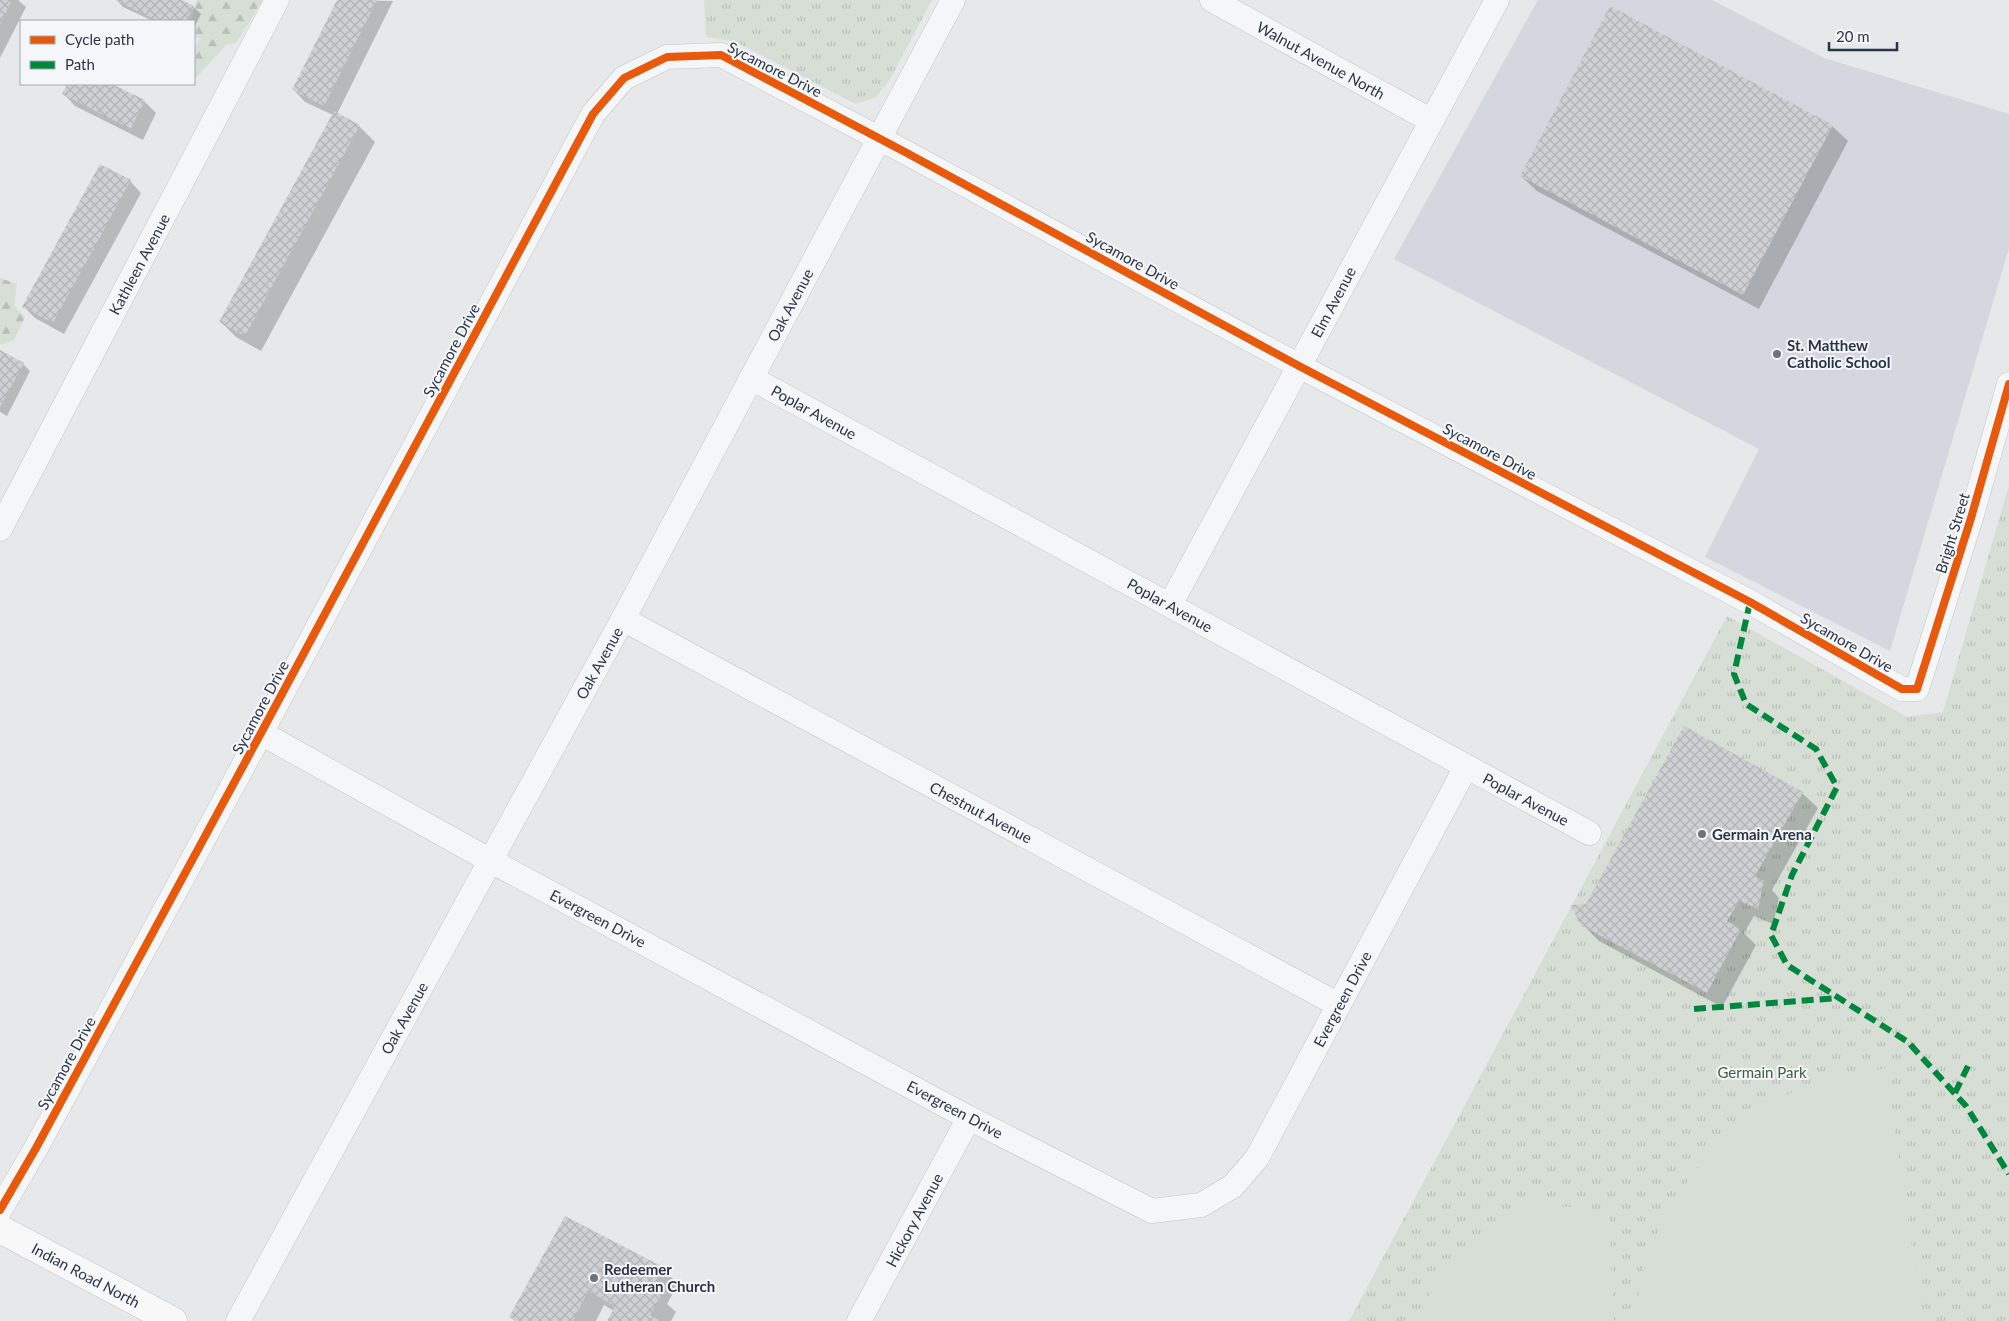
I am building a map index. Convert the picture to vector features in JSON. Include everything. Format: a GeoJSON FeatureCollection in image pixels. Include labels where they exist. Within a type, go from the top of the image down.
{"type":"FeatureCollection","features":[{"type":"Feature","properties":{"kind":"main road","name":"Indian Road North"},"geometry":{"type":"LineString","coordinates":[[0,1229],[173,1321]]}},
{"type":"Feature","properties":{"kind":"street","name":"Kathleen Avenue"},"geometry":{"type":"LineString","coordinates":[[0,529],[277,0]]}},
{"type":"Feature","properties":{"kind":"street","name":"Oak Avenue"},"geometry":{"type":"LineString","coordinates":[[238,1321],[624,619],[953,0]]}},
{"type":"Feature","properties":{"kind":"street","name":"Walnut Avenue North"},"geometry":{"type":"LineString","coordinates":[[1212,0],[1430,120]]}},
{"type":"Feature","properties":{"kind":"street","name":"Elm Avenue"},"geometry":{"type":"LineString","coordinates":[[1170,605],[1430,120],[1497,0]]}},
{"type":"Feature","properties":{"kind":"street","name":"Sycamore Drive"},"geometry":{"type":"LineString","coordinates":[[0,1210],[262,733],[593,114],[624,78],[667,57],[721,55],[880,138],[1299,366],[1750,602],[1902,689],[1917,689]]}},
{"type":"Feature","properties":{"kind":"street","name":"Poplar Avenue"},"geometry":{"type":"LineString","coordinates":[[751,378],[1589,834]]}},
{"type":"Feature","properties":{"kind":"street","name":"Bright Street"},"geometry":{"type":"LineString","coordinates":[[1917,689],[1971,518],[2009,384]]}},
{"type":"Feature","properties":{"kind":"street","name":"Chestnut Avenue"},"geometry":{"type":"LineString","coordinates":[[624,619],[1339,1005]]}},
{"type":"Feature","properties":{"kind":"street","name":"Evergreen Drive"},"geometry":{"type":"LineString","coordinates":[[262,733],[491,861],[969,1118],[1152,1211],[1201,1205],[1233,1186],[1257,1158],[1466,767]]}},
{"type":"Feature","properties":{"kind":"street","name":"Hickory Avenue"},"geometry":{"type":"LineString","coordinates":[[859,1321],[969,1118]]}},
{"type":"Feature","properties":{"kind":"shaded area","name":"St. Matthew Catholic School"},"geometry":{"type":"Polygon","coordinates":[[[1538,0],[1712,0],[1824,58],[2009,114],[2009,248],[1890,651],[1705,557],[1759,449],[1394,259],[1538,0]]]}},
{"type":"Feature","properties":{"kind":"green space"},"geometry":{"type":"Polygon","coordinates":[[[197,0],[263,0],[236,43],[226,45],[195,79],[195,47],[200,38],[195,37],[195,20],[191,20],[197,0]]]}},
{"type":"Feature","properties":{"kind":"green space"},"geometry":{"type":"Polygon","coordinates":[[[704,0],[932,0],[890,79],[876,97],[856,104],[736,42],[706,37],[704,0]]]}},
{"type":"Feature","properties":{"kind":"green space"},"geometry":{"type":"Polygon","coordinates":[[[0,278],[17,284],[14,306],[25,317],[14,340],[0,345],[0,278]]]}},
{"type":"Feature","properties":{"kind":"green space","name":"Germain Park"},"geometry":{"type":"Polygon","coordinates":[[[2009,485],[2009,1321],[1349,1321],[1727,616],[1907,717],[1943,712],[2009,485]]]}},
{"type":"Feature","properties":{"kind":"green space"},"geometry":{"type":"Polygon","coordinates":[[[1886,1068],[1923,1321],[1637,1321],[1639,1291],[1658,1231],[1674,1202],[1693,1174],[1714,1149],[1737,1127],[1761,1110],[1796,1090],[1825,1079],[1886,1068]]]}},
{"type":"Feature","properties":{"kind":"green space"},"geometry":{"type":"Polygon","coordinates":[[[1530,1203],[1609,1211],[1614,1321],[1412,1321],[1457,1252],[1530,1203]]]}},
{"type":"Feature","properties":{"kind":"building"},"geometry":{"type":"Polygon","coordinates":[[[0,0],[12,0],[0,24],[0,0]]]}},
{"type":"Feature","properties":{"kind":"building"},"geometry":{"type":"Polygon","coordinates":[[[115,0],[182,0],[194,6],[187,20],[156,20],[115,0]]]}},
{"type":"Feature","properties":{"kind":"building"},"geometry":{"type":"Polygon","coordinates":[[[337,0],[377,0],[324,106],[292,90],[337,0]]]}},
{"type":"Feature","properties":{"kind":"building"},"geometry":{"type":"Polygon","coordinates":[[[1610,6],[1833,125],[1743,295],[1520,176],[1610,6]]]}},
{"type":"Feature","properties":{"kind":"building"},"geometry":{"type":"Polygon","coordinates":[[[66,85],[114,85],[145,100],[131,129],[62,94],[66,85]]]}},
{"type":"Feature","properties":{"kind":"building"},"geometry":{"type":"Polygon","coordinates":[[[334,111],[360,125],[245,336],[219,322],[334,111]]]}},
{"type":"Feature","properties":{"kind":"building"},"geometry":{"type":"Polygon","coordinates":[[[100,164],[131,180],[53,323],[22,307],[100,164]]]}},
{"type":"Feature","properties":{"kind":"building"},"geometry":{"type":"Polygon","coordinates":[[[0,350],[24,363],[0,407],[0,350]]]}},
{"type":"Feature","properties":{"kind":"building","name":"Germain Arena"},"geometry":{"type":"Polygon","coordinates":[[[1684,726],[1803,792],[1755,876],[1764,881],[1758,909],[1739,901],[1727,921],[1741,929],[1707,993],[1582,926],[1570,905],[1586,904],[1684,726]]]}},
{"type":"Feature","properties":{"kind":"building","name":"Redeemer Lutheran Church"},"geometry":{"type":"Polygon","coordinates":[[[565,1216],[663,1267],[651,1289],[661,1296],[650,1315],[661,1321],[607,1321],[615,1306],[588,1291],[573,1321],[516,1321],[509,1317],[565,1216]]]}},
{"type":"Feature","properties":{"kind":"marked path"},"geometry":{"type":"LineString","coordinates":[[1750,602],[1734,674],[1746,704],[1816,749],[1837,787],[1792,875],[1771,935],[1787,965],[1908,1042],[1966,1106],[2009,1174]]}},
{"type":"Feature","properties":{"kind":"marked path"},"geometry":{"type":"LineString","coordinates":[[1694,1009],[1838,998]]}},
{"type":"Feature","properties":{"kind":"marked path"},"geometry":{"type":"LineString","coordinates":[[1955,1093],[1968,1066]]}},
{"type":"Feature","properties":{"kind":"cycle path"},"geometry":{"type":"LineString","coordinates":[[0,1210],[36,1148],[261,733],[593,114],[624,78],[667,57],[721,55],[905,152],[1299,366],[1750,602],[1902,689],[1917,689],[1971,518],[2009,384]]}},
{"type":"Feature","properties":{"kind":"place","name":"St. Matthew Catholic School"},"geometry":{"type":"Point","coordinates":[1777,354]}},
{"type":"Feature","properties":{"kind":"place","name":"Germain Arena"},"geometry":{"type":"Point","coordinates":[1702,834]}},
{"type":"Feature","properties":{"kind":"place","name":"Redeemer Lutheran Church"},"geometry":{"type":"Point","coordinates":[594,1278]}}]}
